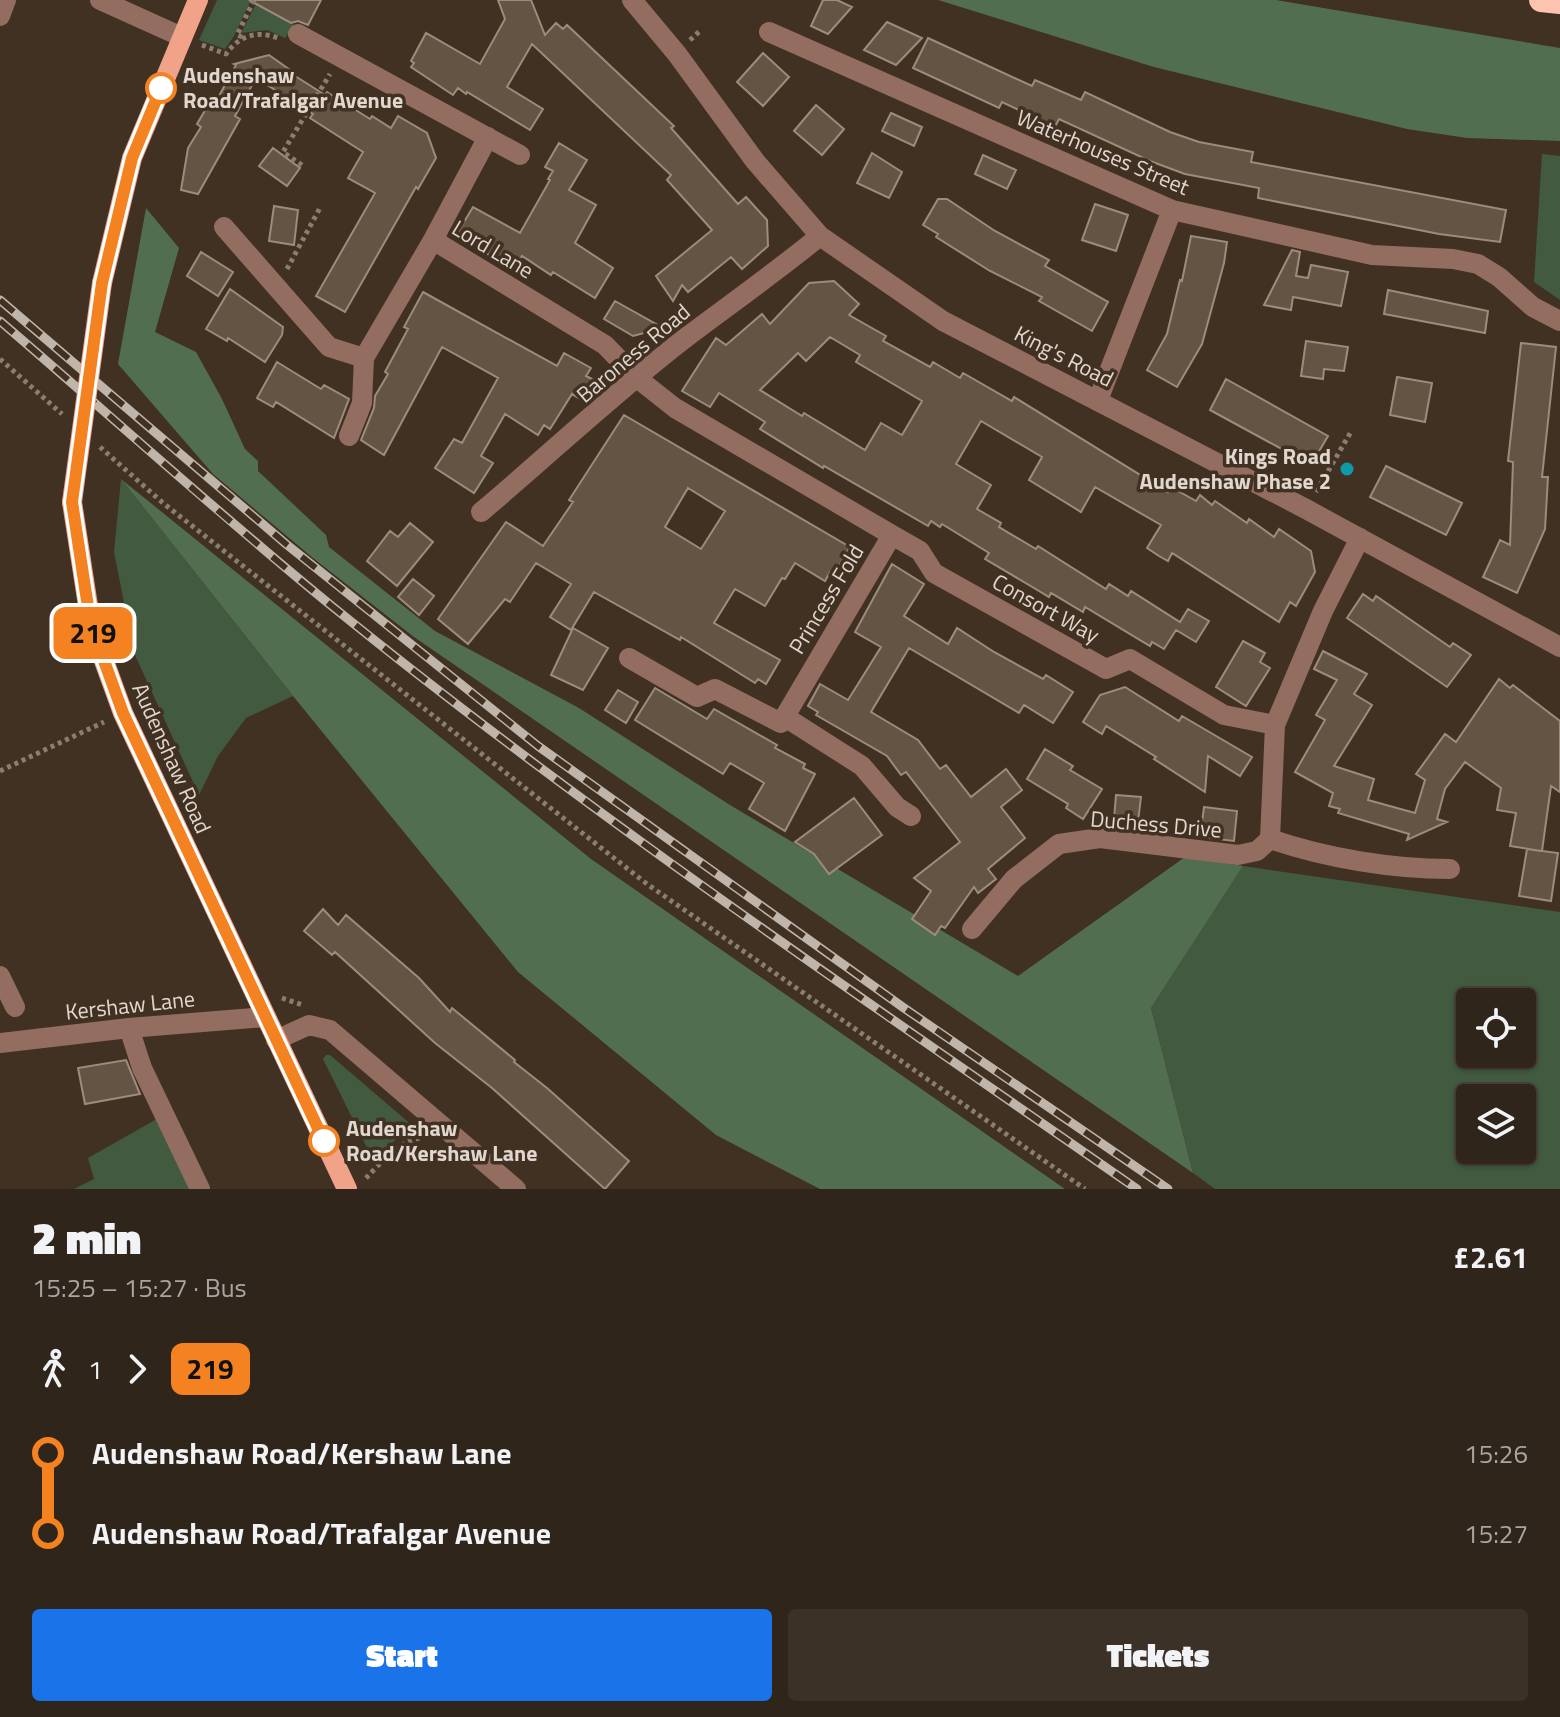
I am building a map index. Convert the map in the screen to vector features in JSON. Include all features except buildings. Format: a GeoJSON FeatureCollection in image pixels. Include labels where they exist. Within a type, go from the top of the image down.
{"type":"FeatureCollection","features":[{"type":"Feature","properties":{"kind":"highway"},"geometry":{"type":"LineString","coordinates":[[1541,0],[1560,2]]}},
{"type":"Feature","properties":{"kind":"main road","name":"Audenshaw Road"},"geometry":{"type":"LineString","coordinates":[[198,0],[132,158],[102,283],[72,502],[91,625],[123,713],[276,1040],[356,1184]]}},
{"type":"Feature","properties":{"kind":"street"},"geometry":{"type":"LineString","coordinates":[[0,16],[6,0]]}},
{"type":"Feature","properties":{"kind":"street"},"geometry":{"type":"LineString","coordinates":[[100,0],[182,37]]}},
{"type":"Feature","properties":{"kind":"street","name":"King's Road"},"geometry":{"type":"LineString","coordinates":[[632,0],[677,54],[755,161],[820,236],[943,321],[1557,637]]}},
{"type":"Feature","properties":{"kind":"street","name":"Waterhouses Street"},"geometry":{"type":"LineString","coordinates":[[769,32],[1172,210],[1372,255],[1440,257],[1478,264],[1499,277],[1533,307],[1560,321]]}},
{"type":"Feature","properties":{"kind":"street"},"geometry":{"type":"LineString","coordinates":[[290,37],[341,56],[520,155]]}},
{"type":"Feature","properties":{"kind":"street"},"geometry":{"type":"LineString","coordinates":[[433,240],[488,137]]}},
{"type":"Feature","properties":{"kind":"street"},"geometry":{"type":"LineString","coordinates":[[1098,400],[1172,210]]}},
{"type":"Feature","properties":{"kind":"street"},"geometry":{"type":"LineString","coordinates":[[224,227],[329,347],[364,358]]}},
{"type":"Feature","properties":{"kind":"street","name":"Baroness Road"},"geometry":{"type":"LineString","coordinates":[[481,512],[688,336],[763,283],[820,236]]}},
{"type":"Feature","properties":{"kind":"street","name":"Lord Lane"},"geometry":{"type":"LineString","coordinates":[[349,436],[362,403],[364,358],[433,240],[605,345],[637,378]]}},
{"type":"Feature","properties":{"kind":"street","name":"Princess Fold"},"geometry":{"type":"LineString","coordinates":[[637,378],[675,408],[892,535],[783,720]]}},
{"type":"Feature","properties":{"kind":"street","name":"Consort Way"},"geometry":{"type":"LineString","coordinates":[[892,535],[920,551],[934,573],[1106,669],[1130,659],[1224,715],[1275,725]]}},
{"type":"Feature","properties":{"kind":"street"},"geometry":{"type":"LineString","coordinates":[[1360,538],[1323,611],[1275,725],[1270,839],[1304,851],[1422,869],[1450,869]]}},
{"type":"Feature","properties":{"kind":"street"},"geometry":{"type":"LineString","coordinates":[[629,658],[697,697],[715,689],[823,742],[862,766],[897,807],[911,816]]}},
{"type":"Feature","properties":{"kind":"street","name":"Duchess Drive"},"geometry":{"type":"LineString","coordinates":[[972,929],[1014,879],[1059,844],[1100,838],[1238,855],[1257,851],[1270,839]]}},
{"type":"Feature","properties":{"kind":"street"},"geometry":{"type":"LineString","coordinates":[[0,976],[15,1007]]}},
{"type":"Feature","properties":{"kind":"street","name":"Kershaw Lane"},"geometry":{"type":"LineString","coordinates":[[0,1043],[265,1017]]}},
{"type":"Feature","properties":{"kind":"street"},"geometry":{"type":"LineString","coordinates":[[276,1040],[309,1025],[330,1030],[516,1189]]}},
{"type":"Feature","properties":{"kind":"street"},"geometry":{"type":"LineString","coordinates":[[129,1028],[142,1068],[200,1189]]}},
{"type":"Feature","properties":{"kind":"path"},"geometry":{"type":"LineString","coordinates":[[254,0],[237,35],[290,37]]}},
{"type":"Feature","properties":{"kind":"path"},"geometry":{"type":"LineString","coordinates":[[182,37],[226,54],[242,37]]}},
{"type":"Feature","properties":{"kind":"path"},"geometry":{"type":"LineString","coordinates":[[302,165],[283,152],[341,56]]}},
{"type":"Feature","properties":{"kind":"path"},"geometry":{"type":"LineString","coordinates":[[276,287],[321,206]]}},
{"type":"Feature","properties":{"kind":"path"},"geometry":{"type":"LineString","coordinates":[[0,359],[70,421]]}},
{"type":"Feature","properties":{"kind":"path"},"geometry":{"type":"LineString","coordinates":[[1306,509],[1352,430]]}},
{"type":"Feature","properties":{"kind":"path"},"geometry":{"type":"LineString","coordinates":[[93,442],[163,503],[647,884],[1085,1189]]}},
{"type":"Feature","properties":{"kind":"path"},"geometry":{"type":"LineString","coordinates":[[0,771],[123,713]]}},
{"type":"Feature","properties":{"kind":"path"},"geometry":{"type":"LineString","coordinates":[[356,1184],[413,1139],[425,1138]]}},
{"type":"Feature","properties":{"kind":"green space"},"geometry":{"type":"Polygon","coordinates":[[[217,0],[251,0],[225,49],[199,40],[217,0]]]}},
{"type":"Feature","properties":{"kind":"green space"},"geometry":{"type":"Polygon","coordinates":[[[258,0],[278,0],[273,13],[295,25],[285,38],[267,30],[241,33],[258,0]]]}},
{"type":"Feature","properties":{"kind":"green space"},"geometry":{"type":"Polygon","coordinates":[[[938,0],[1276,0],[1560,48],[1560,141],[1467,138],[1407,129],[1154,67],[938,0]]]}},
{"type":"Feature","properties":{"kind":"green space"},"geometry":{"type":"Polygon","coordinates":[[[1542,154],[1560,156],[1560,300],[1534,282],[1542,154]]]}},
{"type":"Feature","properties":{"kind":"green space"},"geometry":{"type":"Polygon","coordinates":[[[146,208],[179,248],[155,332],[196,352],[245,449],[258,461],[258,471],[326,535],[329,547],[435,631],[579,708],[730,805],[1018,976],[1185,857],[1243,866],[1151,1008],[1193,1173],[414,637],[213,474],[118,364],[146,208]]]}},
{"type":"Feature","properties":{"kind":"green space"},"geometry":{"type":"Polygon","coordinates":[[[121,479],[293,696],[246,718],[218,756],[199,795],[134,653],[114,552],[121,479]]]}},
{"type":"Feature","properties":{"kind":"green space"},"geometry":{"type":"Polygon","coordinates":[[[121,479],[591,859],[1065,1189],[820,1189],[716,1135],[518,972],[121,479]]]}},
{"type":"Feature","properties":{"kind":"green space"},"geometry":{"type":"Polygon","coordinates":[[[1243,866],[1560,912],[1560,1189],[1215,1189],[1193,1173],[1151,1008],[1243,866]]]}},
{"type":"Feature","properties":{"kind":"green space"},"geometry":{"type":"Polygon","coordinates":[[[330,1055],[413,1126],[412,1134],[396,1139],[374,1162],[323,1059],[330,1055]]]}},
{"type":"Feature","properties":{"kind":"green space"},"geometry":{"type":"Polygon","coordinates":[[[162,1116],[196,1189],[74,1189],[94,1179],[88,1158],[162,1116]]]}},
{"type":"Feature","properties":{"kind":"railway"},"geometry":{"type":"LineString","coordinates":[[0,300],[286,544],[538,746],[904,1008],[1168,1189]]}},
{"type":"Feature","properties":{"kind":"railway"},"geometry":{"type":"LineString","coordinates":[[0,321],[249,537],[430,684],[729,905],[1137,1189]]}},
{"type":"Feature","properties":{"kind":"bus line","name":"219"},"geometry":{"type":"LineString","coordinates":[[161,88],[132,158],[102,283],[72,502],[86,594],[91,625],[123,713],[324,1141]]}},
{"type":"Feature","properties":{"kind":"place","name":"Audenshaw Road/Trafalgar Avenue"},"geometry":{"type":"Point","coordinates":[161,88]}},
{"type":"Feature","properties":{"kind":"place","name":"Kings Road Audenshaw Phase 2"},"geometry":{"type":"Point","coordinates":[1347,469]}},
{"type":"Feature","properties":{"kind":"place","name":"Audenshaw Road/Kershaw Lane"},"geometry":{"type":"Point","coordinates":[324,1141]}}]}
